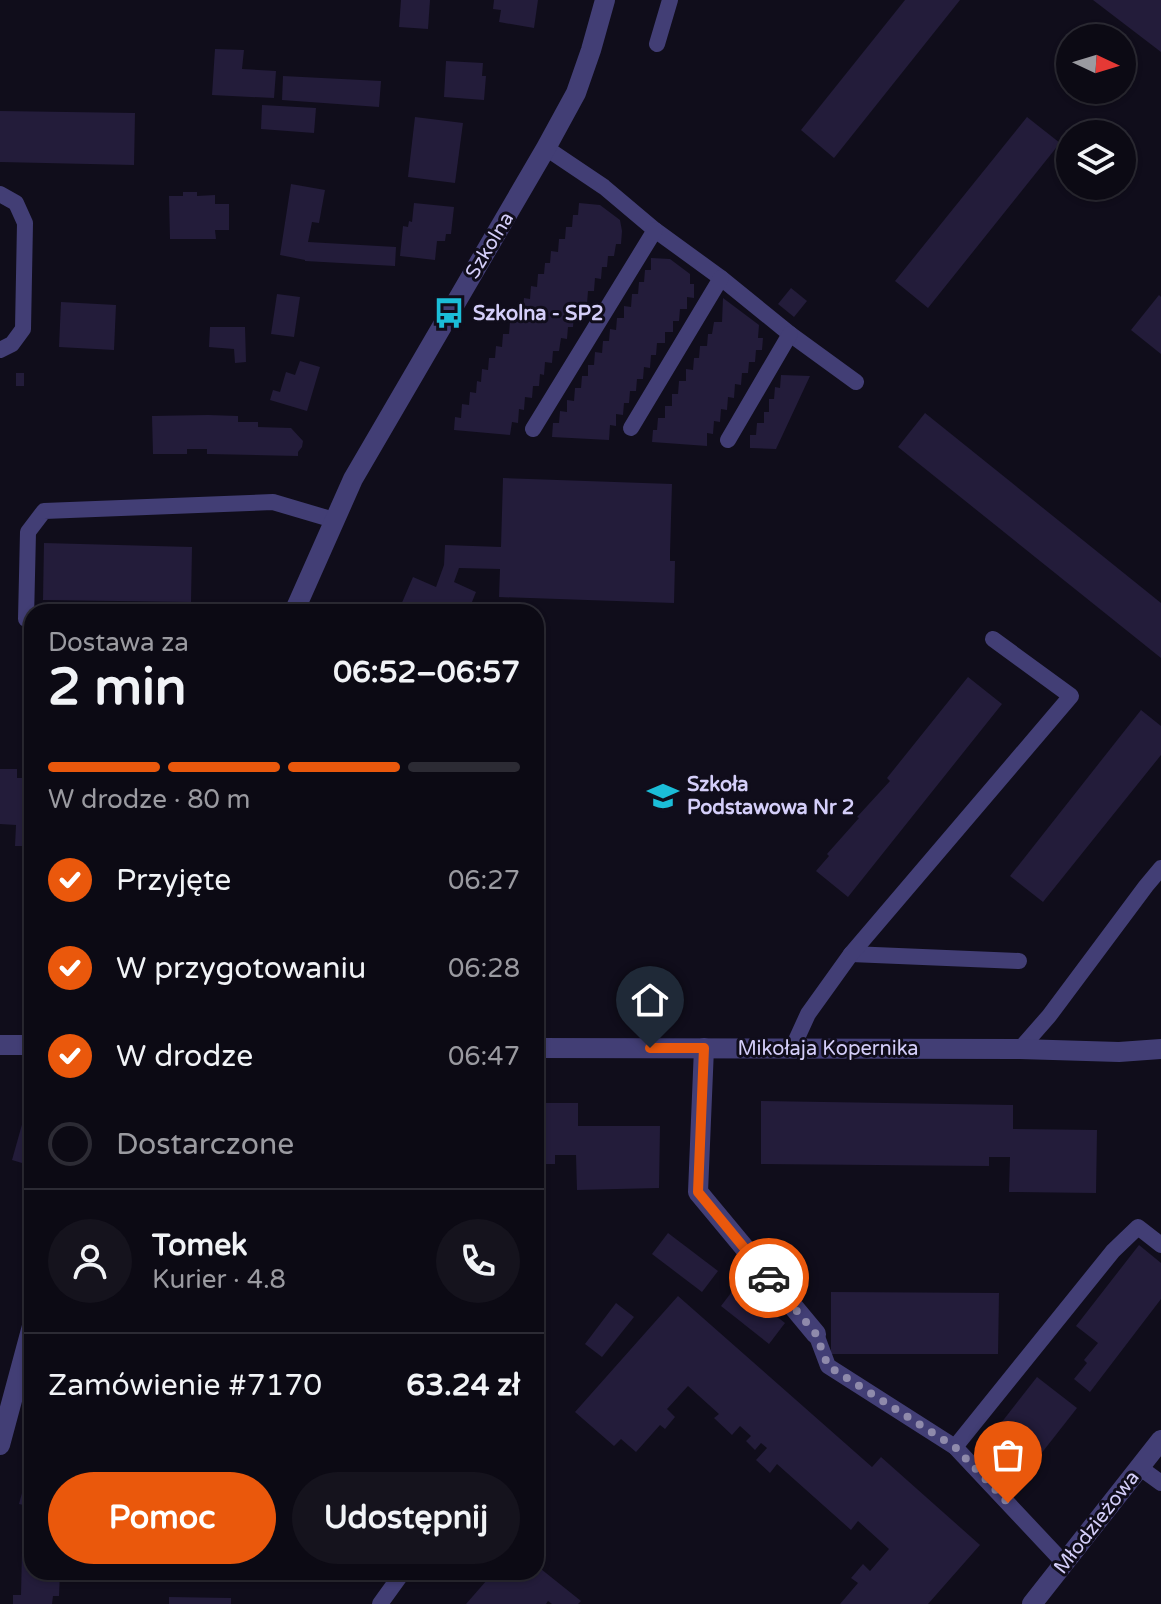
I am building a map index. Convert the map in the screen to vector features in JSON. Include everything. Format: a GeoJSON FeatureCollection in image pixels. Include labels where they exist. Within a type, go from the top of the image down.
{"type":"FeatureCollection","features":[{"type":"Feature","properties":{"kind":"street","name":"Szkolna"},"geometry":{"type":"LineString","coordinates":[[297,604],[361,465],[576,93],[605,0]]}},
{"type":"Feature","properties":{"kind":"street"},"geometry":{"type":"LineString","coordinates":[[0,1045],[24,1045]]}},
{"type":"Feature","properties":{"kind":"street","name":"Mikołaja Kopernika"},"geometry":{"type":"LineString","coordinates":[[544,1048],[1119,1052],[1161,1049]]}},
{"type":"Feature","properties":{"kind":"street"},"geometry":{"type":"LineString","coordinates":[[704,1048],[698,1192],[816,1334]]}},
{"type":"Feature","properties":{"kind":"street","name":"Mikołaja Kopernika"},"geometry":{"type":"LineString","coordinates":[[1119,1052],[1161,1065]]}},
{"type":"Feature","properties":{"kind":"street"},"geometry":{"type":"LineString","coordinates":[[0,1445],[24,1356]]}},
{"type":"Feature","properties":{"kind":"street","name":"Młodzieżowa"},"geometry":{"type":"LineString","coordinates":[[1032,1604],[1161,1440]]}},
{"type":"Feature","properties":{"kind":"lane"},"geometry":{"type":"LineString","coordinates":[[657,44],[670,0]]}},
{"type":"Feature","properties":{"kind":"lane"},"geometry":{"type":"LineString","coordinates":[[546,148],[604,187],[655,230],[856,382]]}},
{"type":"Feature","properties":{"kind":"lane"},"geometry":{"type":"LineString","coordinates":[[0,194],[16,203],[25,223],[23,329],[12,344],[0,350]]}},
{"type":"Feature","properties":{"kind":"lane"},"geometry":{"type":"LineString","coordinates":[[533,429],[655,230]]}},
{"type":"Feature","properties":{"kind":"lane"},"geometry":{"type":"LineString","coordinates":[[631,428],[721,278]]}},
{"type":"Feature","properties":{"kind":"lane"},"geometry":{"type":"LineString","coordinates":[[728,440],[790,334]]}},
{"type":"Feature","properties":{"kind":"lane"},"geometry":{"type":"LineString","coordinates":[[26,604],[28,532],[44,511],[273,502],[334,520]]}},
{"type":"Feature","properties":{"kind":"lane"},"geometry":{"type":"LineString","coordinates":[[792,1049],[808,1014],[851,954],[1071,696],[993,639]]}},
{"type":"Feature","properties":{"kind":"lane"},"geometry":{"type":"LineString","coordinates":[[1020,1049],[1049,1016],[1161,868]]}},
{"type":"Feature","properties":{"kind":"lane"},"geometry":{"type":"LineString","coordinates":[[851,954],[1019,961]]}},
{"type":"Feature","properties":{"kind":"lane"},"geometry":{"type":"LineString","coordinates":[[955,1447],[1113,1251],[1138,1227],[1161,1245]]}},
{"type":"Feature","properties":{"kind":"lane"},"geometry":{"type":"LineString","coordinates":[[816,1334],[828,1366],[955,1447],[1064,1563]]}},
{"type":"Feature","properties":{"kind":"lane"},"geometry":{"type":"LineString","coordinates":[[1139,1467],[1161,1483]]}},
{"type":"Feature","properties":{"kind":"lane"},"geometry":{"type":"LineString","coordinates":[[380,1604],[397,1580]]}},
{"type":"Feature","properties":{"kind":"building"},"geometry":{"type":"Polygon","coordinates":[[[401,0],[430,0],[428,29],[399,27],[401,0]]]}},
{"type":"Feature","properties":{"kind":"building"},"geometry":{"type":"Polygon","coordinates":[[[494,0],[538,0],[534,28],[499,22],[501,10],[493,9],[494,0]]]}},
{"type":"Feature","properties":{"kind":"building"},"geometry":{"type":"Polygon","coordinates":[[[905,0],[960,0],[834,158],[801,130],[905,0]]]}},
{"type":"Feature","properties":{"kind":"building"},"geometry":{"type":"Polygon","coordinates":[[[1093,0],[1161,0],[1161,52],[1136,33],[1136,24],[1124,24],[1093,0]]]}},
{"type":"Feature","properties":{"kind":"building"},"geometry":{"type":"Polygon","coordinates":[[[215,49],[244,50],[242,69],[276,71],[274,98],[212,95],[215,49]]]}},
{"type":"Feature","properties":{"kind":"building"},"geometry":{"type":"Polygon","coordinates":[[[446,61],[483,63],[482,76],[486,76],[484,100],[444,97],[446,61]]]}},
{"type":"Feature","properties":{"kind":"building"},"geometry":{"type":"Polygon","coordinates":[[[283,76],[381,81],[379,107],[282,100],[283,76]]]}},
{"type":"Feature","properties":{"kind":"building"},"geometry":{"type":"Polygon","coordinates":[[[262,105],[316,108],[314,133],[261,129],[262,105]]]}},
{"type":"Feature","properties":{"kind":"building"},"geometry":{"type":"Polygon","coordinates":[[[0,111],[135,113],[134,165],[0,162],[0,111]]]}},
{"type":"Feature","properties":{"kind":"building"},"geometry":{"type":"Polygon","coordinates":[[[415,117],[463,123],[455,183],[408,177],[415,117]]]}},
{"type":"Feature","properties":{"kind":"building"},"geometry":{"type":"Polygon","coordinates":[[[1027,117],[1056,140],[1056,148],[928,308],[895,281],[1027,117]]]}},
{"type":"Feature","properties":{"kind":"building"},"geometry":{"type":"Polygon","coordinates":[[[291,184],[325,190],[319,223],[312,222],[308,242],[396,247],[395,266],[305,261],[280,255],[291,184]]]}},
{"type":"Feature","properties":{"kind":"building"},"geometry":{"type":"Polygon","coordinates":[[[183,192],[197,192],[197,196],[215,195],[215,204],[229,204],[229,230],[215,230],[216,239],[170,239],[169,196],[183,196],[183,192]]]}},
{"type":"Feature","properties":{"kind":"building"},"geometry":{"type":"Polygon","coordinates":[[[414,203],[454,207],[451,234],[446,234],[445,241],[437,241],[435,260],[400,256],[403,226],[408,227],[409,221],[412,222],[414,203]]]}},
{"type":"Feature","properties":{"kind":"building"},"geometry":{"type":"Polygon","coordinates":[[[579,203],[600,205],[620,220],[621,244],[616,244],[614,256],[608,256],[607,267],[602,267],[601,279],[595,278],[594,291],[588,291],[587,304],[581,303],[580,315],[574,314],[573,327],[568,327],[567,339],[561,338],[559,351],[553,351],[552,363],[545,362],[539,386],[533,386],[532,398],[525,397],[524,410],[519,409],[518,423],[512,422],[510,435],[454,430],[455,417],[461,418],[462,404],[469,405],[470,392],[476,393],[482,369],[488,370],[489,358],[495,358],[496,346],[502,347],[503,334],[509,334],[510,322],[516,323],[517,310],[523,310],[524,298],[530,299],[531,286],[537,287],[538,274],[544,274],[545,263],[550,263],[551,251],[558,252],[559,239],[565,239],[566,227],[572,227],[579,203]]]}},
{"type":"Feature","properties":{"kind":"building"},"geometry":{"type":"Polygon","coordinates":[[[651,258],[670,259],[690,274],[694,298],[687,297],[687,309],[680,309],[679,321],[673,321],[673,332],[665,332],[665,343],[657,343],[656,355],[651,355],[650,368],[644,367],[643,379],[637,379],[636,391],[630,391],[623,415],[616,414],[616,426],[610,425],[609,440],[552,437],[553,423],[559,423],[560,411],[567,412],[567,400],[574,401],[575,388],[581,388],[582,376],[588,376],[588,365],[594,365],[595,352],[602,353],[603,341],[609,341],[610,329],[616,330],[617,318],[624,318],[624,306],[631,307],[632,294],[638,294],[645,270],[651,270],[651,258]]]}},
{"type":"Feature","properties":{"kind":"building"},"geometry":{"type":"Polygon","coordinates":[[[791,288],[807,301],[794,317],[778,304],[791,288]]]}},
{"type":"Feature","properties":{"kind":"building"},"geometry":{"type":"Polygon","coordinates":[[[277,294],[300,297],[294,337],[271,334],[277,294]]]}},
{"type":"Feature","properties":{"kind":"building"},"geometry":{"type":"Polygon","coordinates":[[[1159,295],[1161,297],[1161,354],[1131,330],[1159,295]]]}},
{"type":"Feature","properties":{"kind":"building"},"geometry":{"type":"Polygon","coordinates":[[[723,298],[759,325],[758,338],[763,338],[762,350],[756,350],[755,362],[749,362],[748,373],[742,373],[741,385],[735,384],[734,398],[728,397],[727,410],[721,409],[720,422],[714,421],[713,434],[707,433],[707,446],[652,442],[658,418],[665,418],[665,406],[672,406],[672,394],[678,394],[679,381],[686,381],[686,369],[693,370],[694,358],[699,358],[700,346],[707,346],[714,322],[722,322],[723,298]]]}},
{"type":"Feature","properties":{"kind":"building"},"geometry":{"type":"Polygon","coordinates":[[[61,302],[116,305],[114,350],[59,347],[61,302]]]}},
{"type":"Feature","properties":{"kind":"building"},"geometry":{"type":"Polygon","coordinates":[[[210,327],[245,327],[246,362],[235,363],[234,349],[209,347],[210,327]]]}},
{"type":"Feature","properties":{"kind":"building"},"geometry":{"type":"Polygon","coordinates":[[[300,361],[320,367],[307,411],[270,400],[273,390],[280,392],[286,372],[295,375],[300,361]]]}},
{"type":"Feature","properties":{"kind":"building"},"geometry":{"type":"Polygon","coordinates":[[[16,373],[24,373],[24,386],[16,386],[16,373]]]}},
{"type":"Feature","properties":{"kind":"building"},"geometry":{"type":"Polygon","coordinates":[[[781,375],[810,376],[776,449],[750,448],[750,435],[756,435],[757,423],[764,423],[764,412],[769,412],[769,399],[774,399],[775,387],[780,388],[781,375]]]}},
{"type":"Feature","properties":{"kind":"building"},"geometry":{"type":"Polygon","coordinates":[[[925,413],[1161,603],[1161,658],[898,447],[925,413]]]}},
{"type":"Feature","properties":{"kind":"building"},"geometry":{"type":"Polygon","coordinates":[[[152,416],[238,416],[238,422],[258,422],[258,427],[291,428],[303,441],[302,447],[298,456],[207,454],[207,449],[187,449],[187,454],[153,454],[152,416]]]}},
{"type":"Feature","properties":{"kind":"building"},"geometry":{"type":"Polygon","coordinates":[[[503,478],[672,484],[670,561],[675,561],[674,603],[499,597],[500,569],[459,568],[454,582],[476,592],[471,604],[401,604],[413,577],[436,587],[444,565],[445,545],[501,547],[503,478]]]}},
{"type":"Feature","properties":{"kind":"building"},"geometry":{"type":"Polygon","coordinates":[[[44,543],[192,547],[191,602],[43,600],[44,543]]]}},
{"type":"Feature","properties":{"kind":"building"},"geometry":{"type":"Polygon","coordinates":[[[968,677],[1002,704],[848,897],[816,871],[857,817],[890,781],[887,778],[968,677]]]}},
{"type":"Feature","properties":{"kind":"building"},"geometry":{"type":"Polygon","coordinates":[[[1141,710],[1161,726],[1161,755],[1043,902],[1010,876],[1141,710]]]}},
{"type":"Feature","properties":{"kind":"building"},"geometry":{"type":"Polygon","coordinates":[[[0,769],[17,769],[17,778],[24,778],[24,846],[15,846],[16,825],[0,824],[0,769]]]}},
{"type":"Feature","properties":{"kind":"building"},"geometry":{"type":"Polygon","coordinates":[[[761,1101],[1013,1105],[1013,1129],[1097,1130],[1096,1193],[1009,1192],[1010,1157],[989,1157],[989,1166],[761,1164],[761,1101]]]}},
{"type":"Feature","properties":{"kind":"building"},"geometry":{"type":"Polygon","coordinates":[[[544,1103],[578,1103],[578,1126],[660,1126],[659,1188],[577,1190],[576,1155],[555,1155],[555,1164],[544,1164],[544,1103]]]}},
{"type":"Feature","properties":{"kind":"building"},"geometry":{"type":"Polygon","coordinates":[[[23,1121],[24,1121],[24,1164],[12,1160],[23,1121]]]}},
{"type":"Feature","properties":{"kind":"building"},"geometry":{"type":"Polygon","coordinates":[[[668,1233],[718,1271],[702,1292],[652,1254],[668,1233]]]}},
{"type":"Feature","properties":{"kind":"building"},"geometry":{"type":"Polygon","coordinates":[[[1139,1245],[1161,1263],[1161,1299],[1090,1392],[1074,1379],[1098,1343],[1076,1326],[1139,1245]]]}},
{"type":"Feature","properties":{"kind":"building"},"geometry":{"type":"Polygon","coordinates":[[[737,1285],[785,1323],[769,1344],[721,1306],[737,1285]]]}},
{"type":"Feature","properties":{"kind":"building"},"geometry":{"type":"Polygon","coordinates":[[[831,1292],[999,1293],[998,1354],[831,1354],[831,1292]]]}},
{"type":"Feature","properties":{"kind":"building"},"geometry":{"type":"Polygon","coordinates":[[[678,1296],[872,1467],[881,1457],[980,1545],[928,1604],[840,1604],[858,1583],[851,1578],[863,1564],[870,1571],[889,1549],[858,1521],[851,1530],[777,1464],[770,1473],[756,1460],[767,1448],[761,1443],[755,1450],[746,1441],[751,1436],[740,1426],[732,1435],[714,1418],[719,1414],[688,1386],[667,1409],[675,1417],[665,1429],[660,1425],[636,1452],[621,1439],[614,1446],[575,1412],[678,1296]]]}},
{"type":"Feature","properties":{"kind":"building"},"geometry":{"type":"Polygon","coordinates":[[[616,1303],[634,1317],[602,1357],[585,1344],[616,1303]]]}},
{"type":"Feature","properties":{"kind":"building"},"geometry":{"type":"Polygon","coordinates":[[[1037,1377],[1077,1408],[1015,1487],[976,1455],[1037,1377]]]}},
{"type":"Feature","properties":{"kind":"building"},"geometry":{"type":"Polygon","coordinates":[[[24,1486],[24,1505],[19,1504],[24,1486]]]}},
{"type":"Feature","properties":{"kind":"building"},"geometry":{"type":"Polygon","coordinates":[[[22,1552],[24,1580],[60,1580],[59,1596],[53,1596],[52,1604],[13,1604],[13,1595],[21,1595],[22,1552]]]}},
{"type":"Feature","properties":{"kind":"building"},"geometry":{"type":"Polygon","coordinates":[[[544,1571],[581,1601],[578,1604],[552,1604],[548,1601],[546,1604],[466,1604],[487,1580],[544,1580],[544,1571]]]}},
{"type":"Feature","properties":{"kind":"building"},"geometry":{"type":"Polygon","coordinates":[[[169,1597],[231,1598],[231,1604],[169,1604],[169,1597]]]}},
{"type":"Feature","properties":{"kind":"way so far"},"geometry":{"type":"LineString","coordinates":[[769,1278],[816,1334],[828,1366],[955,1447],[1008,1503]]}},
{"type":"Feature","properties":{"kind":"place","name":"Szkolna - SP2"},"geometry":{"type":"Point","coordinates":[449,313]}},
{"type":"Feature","properties":{"kind":"place","name":"Szkoła Podstawowa Nr 2"},"geometry":{"type":"Point","coordinates":[663,796]}},
{"type":"Feature","properties":{"kind":"route"},"geometry":{"type":"LineString","coordinates":[[650,1048],[704,1048],[698,1192],[769,1278]]}}]}
